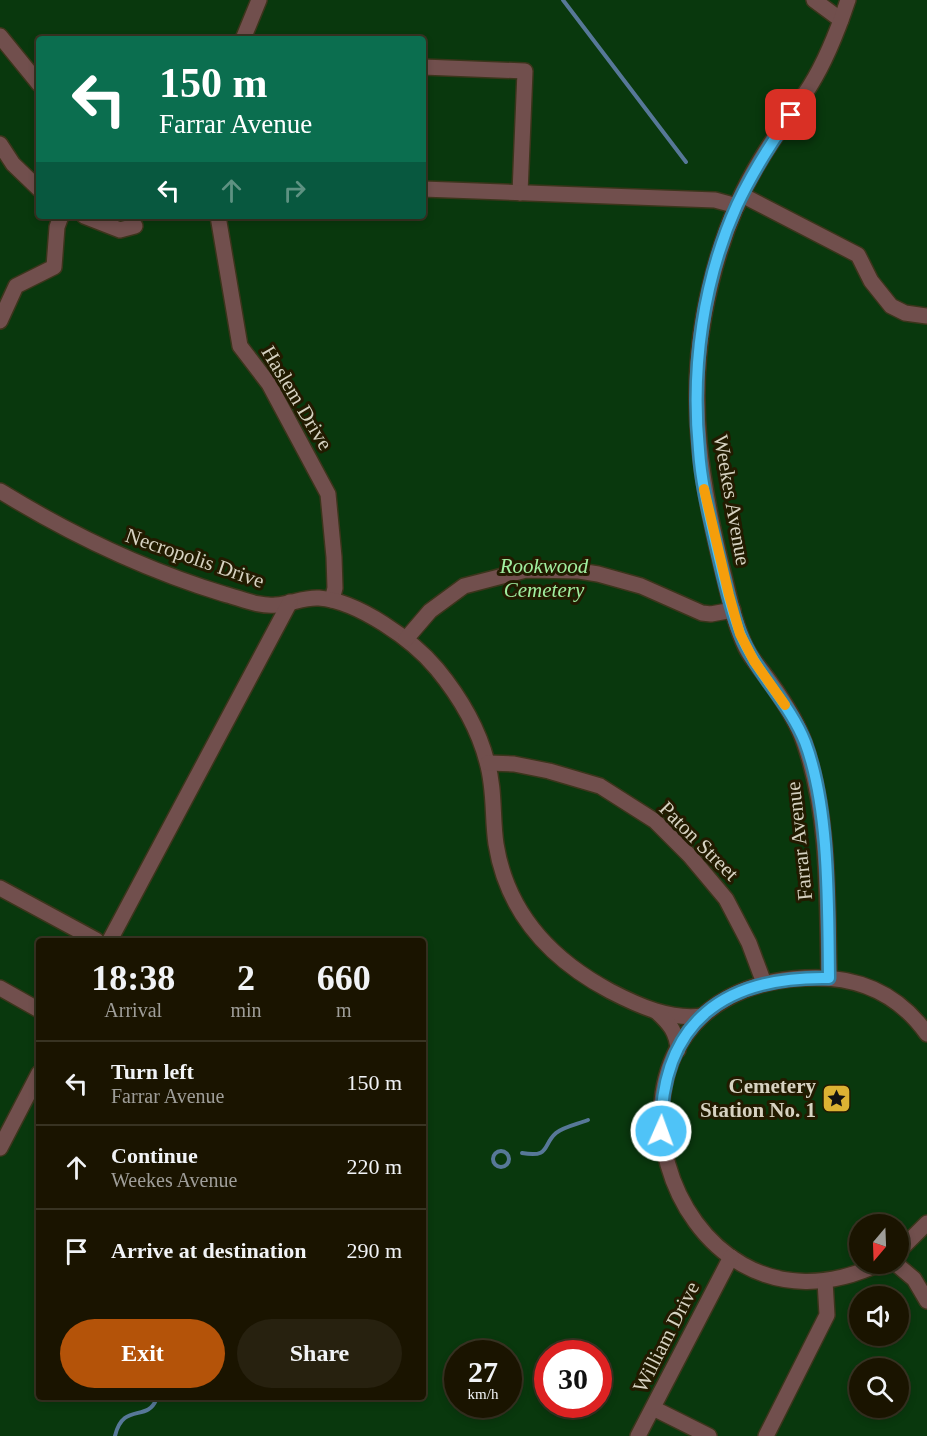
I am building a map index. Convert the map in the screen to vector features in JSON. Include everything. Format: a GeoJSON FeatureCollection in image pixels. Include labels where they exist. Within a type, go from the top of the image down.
{"type":"FeatureCollection","features":[{"type":"Feature","properties":{"kind":"street"},"geometry":{"type":"LineString","coordinates":[[244,36],[259,0]]}},
{"type":"Feature","properties":{"kind":"street"},"geometry":{"type":"LineString","coordinates":[[814,0],[842,20]]}},
{"type":"Feature","properties":{"kind":"street","name":"Weekes Avenue"},"geometry":{"type":"LineString","coordinates":[[733,610],[703,485],[699,450],[697,403],[704,315],[718,259],[739,201],[760,160],[820,68],[842,20],[848,0]]}},
{"type":"Feature","properties":{"kind":"street"},"geometry":{"type":"LineString","coordinates":[[0,36],[36,80]]}},
{"type":"Feature","properties":{"kind":"street"},"geometry":{"type":"LineString","coordinates":[[426,67],[525,71],[520,193]]}},
{"type":"Feature","properties":{"kind":"street"},"geometry":{"type":"LineString","coordinates":[[0,144],[13,164],[36,186]]}},
{"type":"Feature","properties":{"kind":"street"},"geometry":{"type":"LineString","coordinates":[[426,189],[739,201],[858,255],[871,281],[891,306],[905,313],[927,316]]}},
{"type":"Feature","properties":{"kind":"street"},"geometry":{"type":"LineString","coordinates":[[0,321],[16,286],[54,267],[57,227],[60,219]]}},
{"type":"Feature","properties":{"kind":"street"},"geometry":{"type":"LineString","coordinates":[[92,219],[120,230],[135,226]]}},
{"type":"Feature","properties":{"kind":"street","name":"Haslem Drive"},"geometry":{"type":"LineString","coordinates":[[219,219],[240,346],[269,384],[328,494],[335,567],[335,588],[332,600]]}},
{"type":"Feature","properties":{"kind":"street","name":"Necropolis Drive"},"geometry":{"type":"LineString","coordinates":[[0,491],[58,525],[149,567],[261,604],[277,605],[309,598],[332,600],[372,618],[406,639],[435,667],[460,700],[477,731],[488,763],[496,842],[504,881],[522,916],[546,945],[570,966],[612,992],[657,1012],[685,1017],[702,1016]]}},
{"type":"Feature","properties":{"kind":"street"},"geometry":{"type":"LineString","coordinates":[[406,639],[430,611],[464,586],[526,570],[589,572],[641,586],[702,613],[711,614],[733,610]]}},
{"type":"Feature","properties":{"kind":"street"},"geometry":{"type":"LineString","coordinates":[[111,938],[290,602]]}},
{"type":"Feature","properties":{"kind":"street","name":"Farrar Avenue"},"geometry":{"type":"LineString","coordinates":[[733,610],[746,648],[779,695],[805,742],[819,802],[823,834],[829,978]]}},
{"type":"Feature","properties":{"kind":"street","name":"Paton Street"},"geometry":{"type":"LineString","coordinates":[[488,763],[514,764],[549,771],[600,786],[655,821],[690,856],[726,898],[749,943],[764,983]]}},
{"type":"Feature","properties":{"kind":"street"},"geometry":{"type":"LineString","coordinates":[[0,888],[92,938]]}},
{"type":"Feature","properties":{"kind":"street"},"geometry":{"type":"LineString","coordinates":[[854,1274],[825,1281],[798,1281],[772,1277],[749,1268],[731,1257],[713,1241],[690,1213],[674,1185],[665,1158],[661,1131],[662,1103],[668,1073],[689,1030],[702,1016],[725,998],[764,983],[787,979],[848,980],[879,991],[922,1017],[927,1034]]}},
{"type":"Feature","properties":{"kind":"street"},"geometry":{"type":"LineString","coordinates":[[0,988],[36,1008]]}},
{"type":"Feature","properties":{"kind":"street","name":"Necropolis Drive"},"geometry":{"type":"LineString","coordinates":[[657,1012],[676,1034],[678,1050]]}},
{"type":"Feature","properties":{"kind":"street"},"geometry":{"type":"LineString","coordinates":[[0,1148],[36,1079]]}},
{"type":"Feature","properties":{"kind":"street"},"geometry":{"type":"LineString","coordinates":[[909,1241],[927,1223]]}},
{"type":"Feature","properties":{"kind":"street","name":"William Drive"},"geometry":{"type":"LineString","coordinates":[[638,1436],[731,1257]]}},
{"type":"Feature","properties":{"kind":"street"},"geometry":{"type":"LineString","coordinates":[[907,1274],[914,1280],[927,1301]]}},
{"type":"Feature","properties":{"kind":"street"},"geometry":{"type":"LineString","coordinates":[[766,1436],[827,1315],[825,1281]]}},
{"type":"Feature","properties":{"kind":"street"},"geometry":{"type":"LineString","coordinates":[[653,1408],[709,1436]]}},
{"type":"Feature","properties":{"kind":"green space","name":"Rookwood Cemetery"},"geometry":{"type":"Polygon","coordinates":[[[0,0],[927,0],[927,1436],[0,1436],[0,0]]]}},
{"type":"Feature","properties":{"kind":"waterway"},"geometry":{"type":"LineString","coordinates":[[563,0],[686,162]]}},
{"type":"Feature","properties":{"kind":"waterway"},"geometry":{"type":"LineString","coordinates":[[522,1153],[538,1154],[559,1131],[588,1120]]}},
{"type":"Feature","properties":{"kind":"waterway"},"geometry":{"type":"LineString","coordinates":[[501,1151],[507,1153],[509,1159],[507,1165],[501,1167],[495,1165],[493,1159],[495,1153],[501,1151]]}},
{"type":"Feature","properties":{"kind":"waterway"},"geometry":{"type":"LineString","coordinates":[[115,1436],[124,1419],[129,1415],[147,1410],[156,1400]]}},
{"type":"Feature","properties":{"kind":"slow traffic"},"geometry":{"type":"LineString","coordinates":[[704,489],[740,634],[754,661],[785,705]]}},
{"type":"Feature","properties":{"kind":"place","name":"Cemetery Station No. 1"},"geometry":{"type":"Point","coordinates":[837,1098]}},
{"type":"Feature","properties":{"kind":"route"},"geometry":{"type":"LineString","coordinates":[[661,1131],[662,1103],[668,1073],[689,1030],[702,1016],[725,998],[752,986],[787,979],[829,978],[823,834],[813,773],[805,742],[792,717],[746,648],[736,622],[704,491],[697,424],[697,383],[702,331],[718,259],[737,206],[760,160],[791,115]]}}]}
